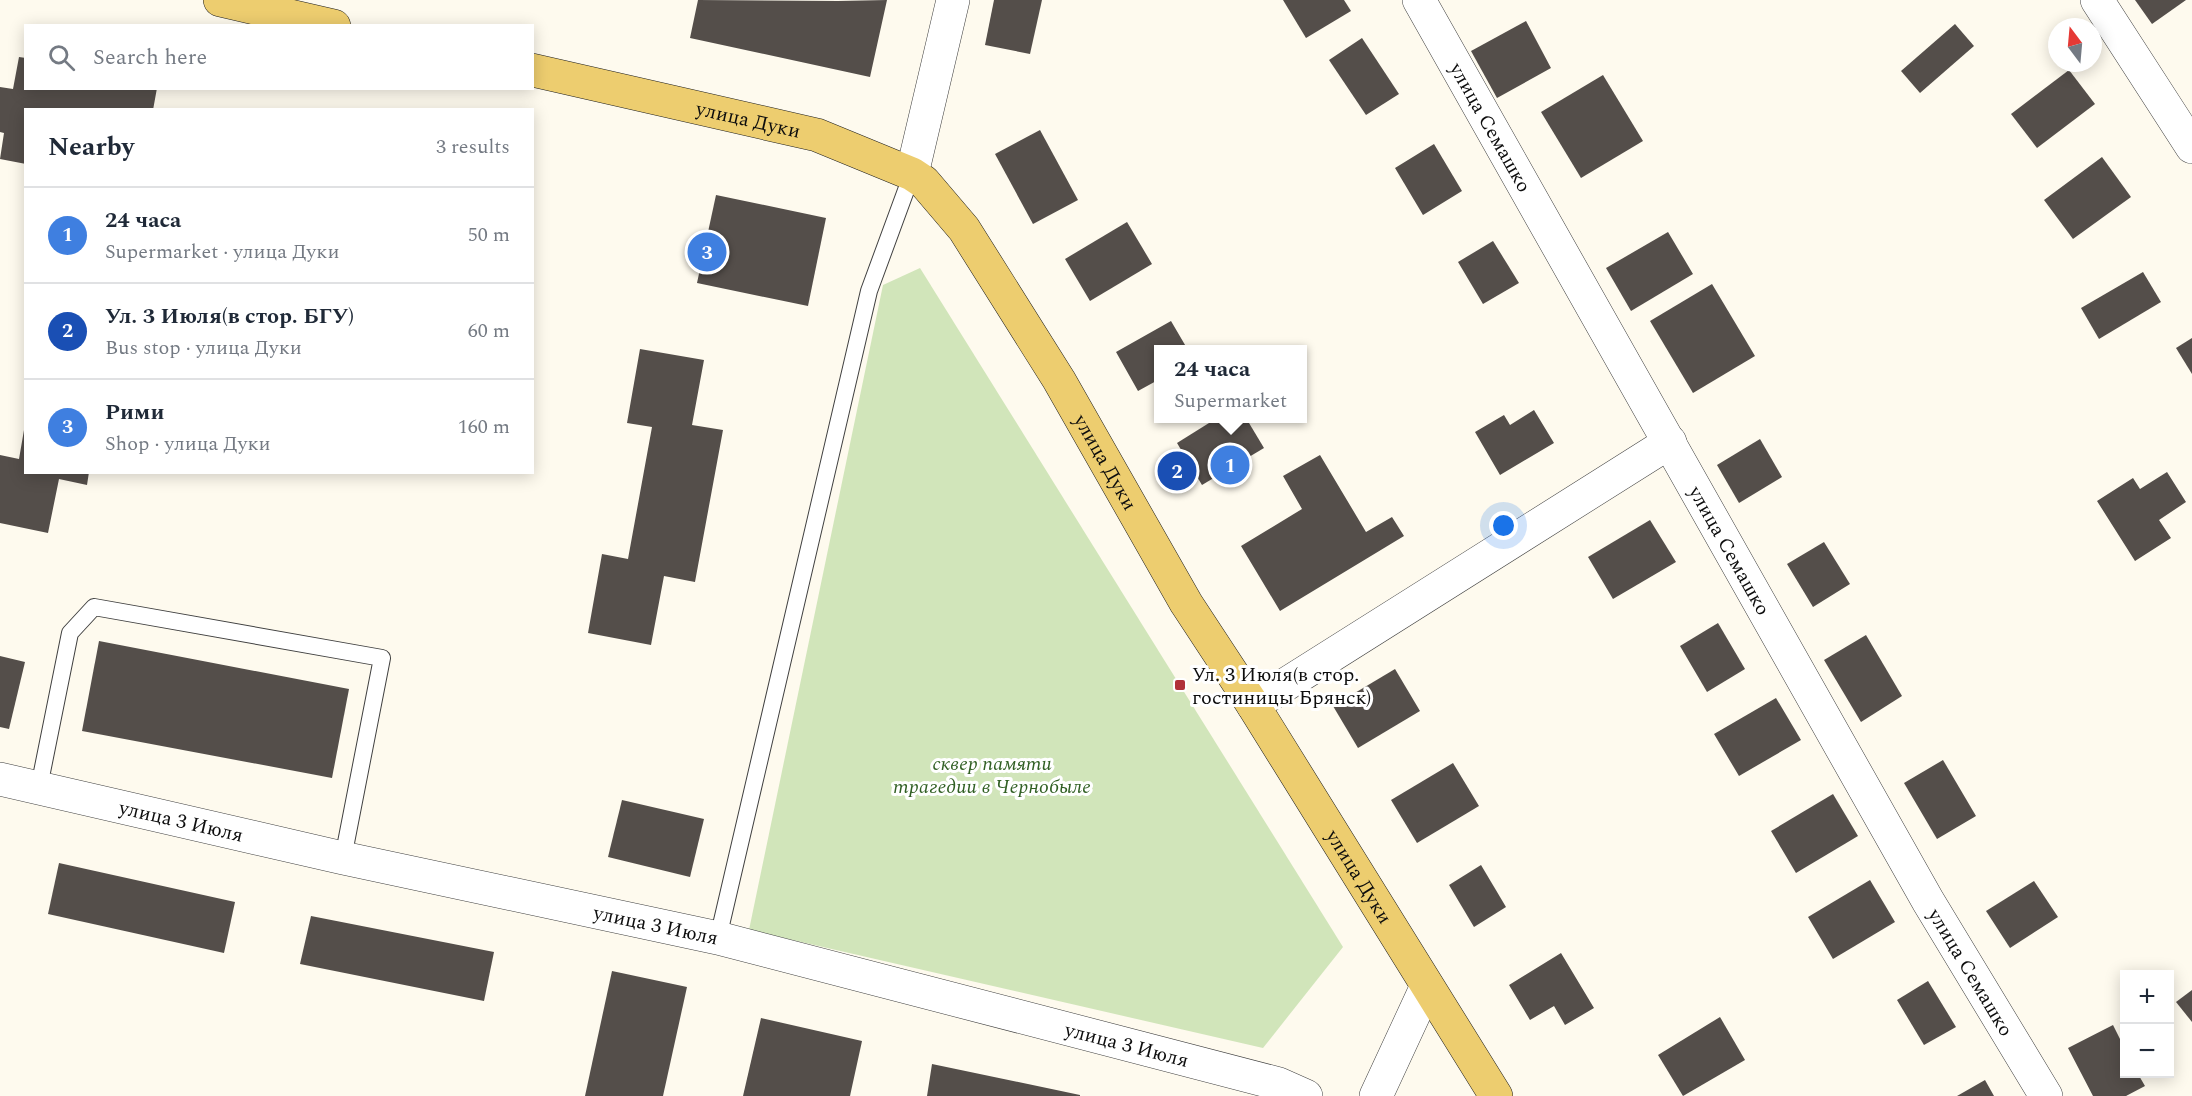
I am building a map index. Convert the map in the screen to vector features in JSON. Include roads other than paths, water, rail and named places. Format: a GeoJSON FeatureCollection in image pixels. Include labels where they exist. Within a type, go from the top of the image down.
{"type":"FeatureCollection","features":[{"type":"Feature","properties":{"kind":"main road"},"geometry":{"type":"LineString","coordinates":[[220,0],[325,24]]}},
{"type":"Feature","properties":{"kind":"main road","name":"улица Дуки"},"geometry":{"type":"LineString","coordinates":[[534,70],[818,135],[912,174],[924,182],[970,240],[1059,380],[1186,603],[1253,705],[1496,1096]]}},
{"type":"Feature","properties":{"kind":"street"},"geometry":{"type":"LineString","coordinates":[[912,174],[953,0]]}},
{"type":"Feature","properties":{"kind":"street","name":"улица Семашко"},"geometry":{"type":"LineString","coordinates":[[1419,0],[1928,901],[2046,1096]]}},
{"type":"Feature","properties":{"kind":"street"},"geometry":{"type":"LineString","coordinates":[[2097,0],[2192,147]]}},
{"type":"Feature","properties":{"kind":"street"},"geometry":{"type":"LineString","coordinates":[[1253,705],[1670,442]]}},
{"type":"Feature","properties":{"kind":"street","name":"улица 3 Июля"},"geometry":{"type":"LineString","coordinates":[[0,779],[343,858],[718,938],[1279,1084],[1306,1096]]}},
{"type":"Feature","properties":{"kind":"street"},"geometry":{"type":"LineString","coordinates":[[1376,1096],[1427,986]]}},
{"type":"Feature","properties":{"kind":"lane"},"geometry":{"type":"LineString","coordinates":[[718,938],[869,291],[912,174]]}},
{"type":"Feature","properties":{"kind":"lane"},"geometry":{"type":"LineString","coordinates":[[39,787],[70,633],[94,606],[382,658],[343,858]]}},
{"type":"Feature","properties":{"kind":"place","name":"Рими"},"geometry":{"type":"Point","coordinates":[707,252]}},
{"type":"Feature","properties":{"kind":"place","name":"24 часа"},"geometry":{"type":"Point","coordinates":[1230,465]}},
{"type":"Feature","properties":{"kind":"place","name":"Ул. 3 Июля(в стор. БГУ)"},"geometry":{"type":"Point","coordinates":[1177,471]}},
{"type":"Feature","properties":{"kind":"place","name":"Ул. 3 Июля(в стор. гостиницы Брянск)"},"geometry":{"type":"Point","coordinates":[1180,685]}},
{"type":"Feature","properties":{"kind":"park label","name":"сквер памяти трагедии в Чернобыле"},"geometry":{"type":"Point","coordinates":[992,774]}}]}
